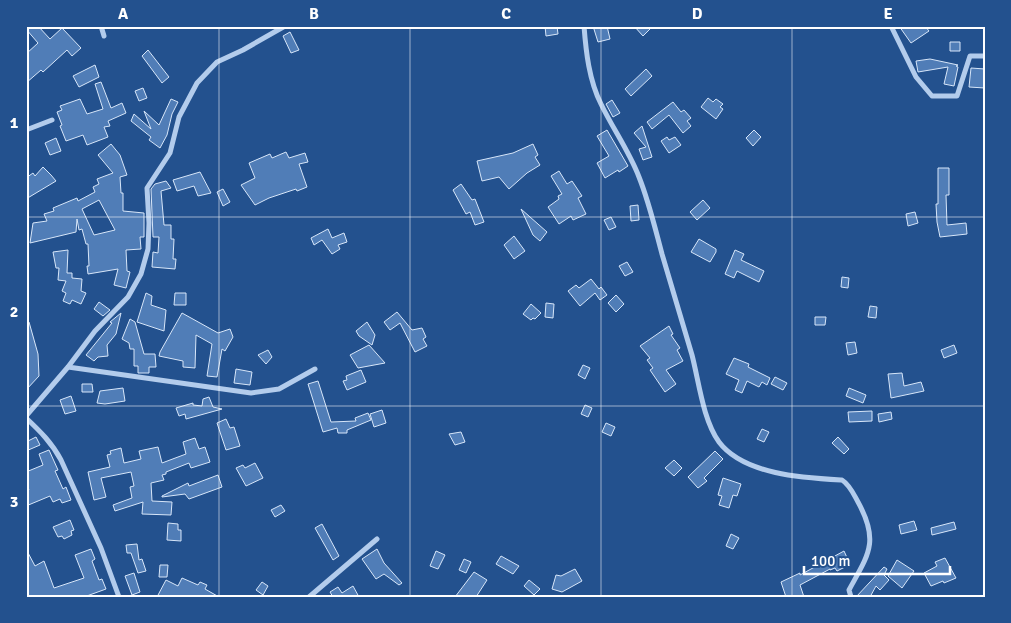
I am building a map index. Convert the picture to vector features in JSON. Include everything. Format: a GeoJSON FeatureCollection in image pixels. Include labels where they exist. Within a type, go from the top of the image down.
{"type":"FeatureCollection","features":[{"type":"Feature","properties":{"kind":"street"},"geometry":{"type":"LineString","coordinates":[[101,26],[104,36]]}},
{"type":"Feature","properties":{"kind":"street"},"geometry":{"type":"LineString","coordinates":[[119,597],[101,548],[61,460],[53,446],[26,417],[68,368],[95,331],[128,297],[141,274],[148,249],[147,188],[170,152],[179,117],[197,83],[217,62],[243,50],[285,26]]}},
{"type":"Feature","properties":{"kind":"street"},"geometry":{"type":"LineString","coordinates":[[584,26],[586,50],[592,79],[600,103],[622,139],[648,203],[708,418],[720,442],[734,455],[752,465],[768,472],[842,480],[847,483],[863,510],[871,535],[869,553],[849,590],[851,597]]}},
{"type":"Feature","properties":{"kind":"street"},"geometry":{"type":"LineString","coordinates":[[891,26],[916,77],[932,96],[957,96],[970,56],[985,56]]}},
{"type":"Feature","properties":{"kind":"street"},"geometry":{"type":"LineString","coordinates":[[26,130],[52,120]]}},
{"type":"Feature","properties":{"kind":"street"},"geometry":{"type":"LineString","coordinates":[[68,368],[251,392],[279,389],[315,369]]}},
{"type":"Feature","properties":{"kind":"street"},"geometry":{"type":"LineString","coordinates":[[309,597],[377,539]]}},
{"type":"Feature","properties":{"kind":"building"},"geometry":{"type":"Polygon","coordinates":[[[26,26],[38,26],[50,39],[62,28],[81,48],[72,56],[67,50],[43,72],[41,70],[26,83],[26,54],[38,43],[26,29],[26,26]]]}},
{"type":"Feature","properties":{"kind":"building"},"geometry":{"type":"Polygon","coordinates":[[[545,26],[557,26],[558,34],[546,36],[545,26]]]}},
{"type":"Feature","properties":{"kind":"building"},"geometry":{"type":"Polygon","coordinates":[[[593,26],[607,26],[610,39],[598,42],[593,26]]]}},
{"type":"Feature","properties":{"kind":"building"},"geometry":{"type":"Polygon","coordinates":[[[634,26],[653,26],[643,36],[634,26]]]}},
{"type":"Feature","properties":{"kind":"building"},"geometry":{"type":"Polygon","coordinates":[[[899,26],[925,26],[929,31],[911,43],[899,26]]]}},
{"type":"Feature","properties":{"kind":"building"},"geometry":{"type":"Polygon","coordinates":[[[290,32],[299,50],[291,53],[283,36],[290,32]]]}},
{"type":"Feature","properties":{"kind":"building"},"geometry":{"type":"Polygon","coordinates":[[[950,42],[960,42],[960,51],[950,51],[950,42]]]}},
{"type":"Feature","properties":{"kind":"building"},"geometry":{"type":"Polygon","coordinates":[[[148,50],[169,77],[162,83],[142,56],[148,50]]]}},
{"type":"Feature","properties":{"kind":"building"},"geometry":{"type":"Polygon","coordinates":[[[930,59],[958,65],[956,66],[958,67],[954,86],[944,84],[948,67],[918,72],[916,61],[930,59]]]}},
{"type":"Feature","properties":{"kind":"building"},"geometry":{"type":"Polygon","coordinates":[[[95,65],[99,77],[79,87],[73,76],[95,65]]]}},
{"type":"Feature","properties":{"kind":"building"},"geometry":{"type":"Polygon","coordinates":[[[971,68],[985,69],[985,88],[969,87],[971,68]]]}},
{"type":"Feature","properties":{"kind":"building"},"geometry":{"type":"Polygon","coordinates":[[[646,69],[652,76],[631,96],[625,89],[646,69]]]}},
{"type":"Feature","properties":{"kind":"building"},"geometry":{"type":"Polygon","coordinates":[[[101,82],[111,108],[122,103],[126,113],[108,121],[110,126],[104,127],[108,137],[87,145],[83,135],[66,141],[57,112],[62,110],[60,106],[80,99],[87,114],[103,109],[95,84],[101,82]]]}},
{"type":"Feature","properties":{"kind":"building"},"geometry":{"type":"Polygon","coordinates":[[[143,88],[147,98],[139,101],[135,91],[143,88]]]}},
{"type":"Feature","properties":{"kind":"building"},"geometry":{"type":"Polygon","coordinates":[[[708,98],[713,102],[716,99],[723,104],[720,107],[723,109],[716,119],[701,107],[708,98]]]}},
{"type":"Feature","properties":{"kind":"building"},"geometry":{"type":"Polygon","coordinates":[[[171,99],[178,102],[172,114],[167,135],[160,148],[149,140],[151,137],[131,121],[134,114],[151,129],[144,111],[159,125],[171,99]]]}},
{"type":"Feature","properties":{"kind":"building"},"geometry":{"type":"Polygon","coordinates":[[[612,100],[620,113],[613,117],[606,104],[612,100]]]}},
{"type":"Feature","properties":{"kind":"building"},"geometry":{"type":"Polygon","coordinates":[[[673,102],[681,112],[684,110],[691,118],[687,121],[691,126],[683,133],[669,115],[652,129],[647,122],[673,102]]]}},
{"type":"Feature","properties":{"kind":"building"},"geometry":{"type":"Polygon","coordinates":[[[642,126],[652,157],[643,160],[639,149],[646,147],[634,133],[642,126]]]}},
{"type":"Feature","properties":{"kind":"building"},"geometry":{"type":"Polygon","coordinates":[[[607,130],[628,166],[605,178],[597,163],[609,156],[597,136],[607,130]]]}},
{"type":"Feature","properties":{"kind":"building"},"geometry":{"type":"Polygon","coordinates":[[[754,130],[761,137],[753,146],[746,138],[754,130]]]}},
{"type":"Feature","properties":{"kind":"building"},"geometry":{"type":"Polygon","coordinates":[[[667,137],[669,140],[675,137],[681,145],[669,153],[661,141],[667,137]]]}},
{"type":"Feature","properties":{"kind":"building"},"geometry":{"type":"Polygon","coordinates":[[[56,138],[61,151],[50,155],[45,143],[56,138]]]}},
{"type":"Feature","properties":{"kind":"building"},"geometry":{"type":"Polygon","coordinates":[[[111,144],[120,155],[127,175],[120,177],[121,193],[123,193],[123,211],[144,213],[144,237],[140,237],[141,249],[126,250],[127,271],[130,272],[126,288],[114,285],[118,269],[88,274],[88,244],[86,244],[82,229],[79,230],[77,219],[76,232],[30,243],[33,223],[47,221],[44,214],[54,211],[53,208],[77,198],[78,201],[95,192],[93,187],[99,184],[97,179],[113,173],[98,155],[111,144]],[[99,200],[82,209],[94,235],[115,230],[99,200]]]}},
{"type":"Feature","properties":{"kind":"building"},"geometry":{"type":"Polygon","coordinates":[[[533,144],[538,155],[535,157],[540,165],[527,173],[509,189],[499,177],[482,181],[477,161],[513,153],[533,144]]]}},
{"type":"Feature","properties":{"kind":"building"},"geometry":{"type":"Polygon","coordinates":[[[286,152],[289,158],[305,153],[308,162],[299,164],[307,187],[269,198],[255,205],[241,185],[255,178],[249,163],[270,154],[272,158],[286,152]]]}},
{"type":"Feature","properties":{"kind":"building"},"geometry":{"type":"Polygon","coordinates":[[[43,167],[56,181],[26,199],[26,178],[33,173],[35,176],[43,167]]]}},
{"type":"Feature","properties":{"kind":"building"},"geometry":{"type":"Polygon","coordinates":[[[938,168],[949,168],[949,195],[946,195],[947,225],[966,223],[967,234],[940,237],[936,204],[938,204],[938,168]]]}},
{"type":"Feature","properties":{"kind":"building"},"geometry":{"type":"Polygon","coordinates":[[[559,171],[567,184],[572,181],[582,196],[578,198],[586,214],[573,220],[571,216],[559,224],[548,207],[559,199],[558,196],[562,194],[551,176],[559,171]]]}},
{"type":"Feature","properties":{"kind":"building"},"geometry":{"type":"Polygon","coordinates":[[[200,172],[211,193],[198,196],[194,186],[177,191],[173,180],[200,172]]]}},
{"type":"Feature","properties":{"kind":"building"},"geometry":{"type":"Polygon","coordinates":[[[166,181],[171,188],[161,191],[164,225],[171,225],[171,239],[174,239],[173,259],[176,259],[175,269],[152,267],[153,252],[158,253],[159,237],[153,237],[151,189],[155,184],[166,181]]]}},
{"type":"Feature","properties":{"kind":"building"},"geometry":{"type":"Polygon","coordinates":[[[461,184],[472,200],[475,199],[484,222],[475,225],[470,212],[466,214],[453,190],[461,184]]]}},
{"type":"Feature","properties":{"kind":"building"},"geometry":{"type":"Polygon","coordinates":[[[223,189],[230,202],[223,206],[217,192],[223,189]]]}},
{"type":"Feature","properties":{"kind":"building"},"geometry":{"type":"Polygon","coordinates":[[[703,200],[710,208],[697,220],[690,212],[703,200]]]}},
{"type":"Feature","properties":{"kind":"building"},"geometry":{"type":"Polygon","coordinates":[[[638,205],[639,220],[631,221],[630,206],[638,205]]]}},
{"type":"Feature","properties":{"kind":"building"},"geometry":{"type":"Polygon","coordinates":[[[521,209],[547,232],[540,241],[533,235],[521,209]]]}},
{"type":"Feature","properties":{"kind":"building"},"geometry":{"type":"Polygon","coordinates":[[[915,212],[918,223],[908,226],[906,214],[915,212]]]}},
{"type":"Feature","properties":{"kind":"building"},"geometry":{"type":"Polygon","coordinates":[[[611,217],[616,227],[609,230],[604,220],[611,217]]]}},
{"type":"Feature","properties":{"kind":"building"},"geometry":{"type":"Polygon","coordinates":[[[328,229],[332,238],[344,233],[347,242],[338,245],[340,249],[332,254],[322,240],[314,245],[311,238],[328,229]]]}},
{"type":"Feature","properties":{"kind":"building"},"geometry":{"type":"Polygon","coordinates":[[[514,236],[525,251],[514,259],[504,245],[514,236]]]}},
{"type":"Feature","properties":{"kind":"building"},"geometry":{"type":"Polygon","coordinates":[[[699,239],[716,249],[710,262],[691,252],[699,239]]]}},
{"type":"Feature","properties":{"kind":"building"},"geometry":{"type":"Polygon","coordinates":[[[68,250],[67,273],[72,273],[72,278],[82,279],[81,291],[86,293],[81,304],[72,300],[70,304],[63,301],[66,293],[62,291],[66,281],[58,280],[59,268],[56,268],[53,252],[68,250]]]}},
{"type":"Feature","properties":{"kind":"building"},"geometry":{"type":"Polygon","coordinates":[[[735,250],[744,254],[741,260],[764,271],[759,282],[737,271],[734,278],[725,274],[735,250]]]}},
{"type":"Feature","properties":{"kind":"building"},"geometry":{"type":"Polygon","coordinates":[[[627,262],[633,272],[625,276],[619,266],[627,262]]]}},
{"type":"Feature","properties":{"kind":"building"},"geometry":{"type":"Polygon","coordinates":[[[842,277],[849,278],[848,288],[841,287],[842,277]]]}},
{"type":"Feature","properties":{"kind":"building"},"geometry":{"type":"Polygon","coordinates":[[[591,279],[607,295],[600,300],[595,293],[580,306],[568,291],[576,285],[579,288],[591,279]]]}},
{"type":"Feature","properties":{"kind":"building"},"geometry":{"type":"Polygon","coordinates":[[[146,293],[152,296],[151,305],[166,310],[164,331],[137,322],[146,293]]]}},
{"type":"Feature","properties":{"kind":"building"},"geometry":{"type":"Polygon","coordinates":[[[175,293],[186,293],[186,305],[174,305],[175,293]]]}},
{"type":"Feature","properties":{"kind":"building"},"geometry":{"type":"Polygon","coordinates":[[[616,295],[624,304],[616,312],[608,303],[616,295]]]}},
{"type":"Feature","properties":{"kind":"building"},"geometry":{"type":"Polygon","coordinates":[[[99,302],[110,310],[103,316],[94,309],[99,302]]]}},
{"type":"Feature","properties":{"kind":"building"},"geometry":{"type":"Polygon","coordinates":[[[546,303],[554,304],[553,318],[545,317],[546,303]]]}},
{"type":"Feature","properties":{"kind":"building"},"geometry":{"type":"Polygon","coordinates":[[[531,304],[541,313],[531,320],[523,314],[531,304]]]}},
{"type":"Feature","properties":{"kind":"building"},"geometry":{"type":"Polygon","coordinates":[[[870,306],[877,307],[876,318],[868,317],[870,306]]]}},
{"type":"Feature","properties":{"kind":"building"},"geometry":{"type":"Polygon","coordinates":[[[397,312],[412,330],[422,328],[426,337],[423,339],[427,346],[415,352],[400,323],[390,330],[384,322],[397,312]]]}},
{"type":"Feature","properties":{"kind":"building"},"geometry":{"type":"Polygon","coordinates":[[[121,313],[116,334],[107,345],[108,356],[98,357],[94,361],[86,355],[112,323],[110,322],[121,313]]]}},
{"type":"Feature","properties":{"kind":"building"},"geometry":{"type":"Polygon","coordinates":[[[182,313],[218,333],[230,329],[233,337],[225,351],[222,349],[217,377],[207,376],[212,344],[196,335],[195,368],[183,367],[183,361],[159,356],[182,313]]]}},
{"type":"Feature","properties":{"kind":"building"},"geometry":{"type":"Polygon","coordinates":[[[815,317],[826,317],[825,325],[815,325],[815,317]]]}},
{"type":"Feature","properties":{"kind":"building"},"geometry":{"type":"Polygon","coordinates":[[[130,319],[135,322],[144,354],[155,354],[156,367],[149,367],[149,373],[138,373],[138,366],[134,366],[134,349],[130,349],[129,343],[122,339],[130,319]]]}},
{"type":"Feature","properties":{"kind":"building"},"geometry":{"type":"Polygon","coordinates":[[[26,322],[29,322],[38,354],[39,376],[26,390],[26,322]]]}},
{"type":"Feature","properties":{"kind":"building"},"geometry":{"type":"Polygon","coordinates":[[[367,322],[375,335],[372,345],[359,336],[356,331],[367,322]]]}},
{"type":"Feature","properties":{"kind":"building"},"geometry":{"type":"Polygon","coordinates":[[[669,326],[673,334],[671,335],[680,348],[677,350],[683,361],[666,370],[676,384],[665,392],[650,370],[653,368],[647,360],[650,358],[640,346],[669,326]]]}},
{"type":"Feature","properties":{"kind":"building"},"geometry":{"type":"Polygon","coordinates":[[[855,342],[857,353],[848,355],[846,343],[855,342]]]}},
{"type":"Feature","properties":{"kind":"building"},"geometry":{"type":"Polygon","coordinates":[[[369,345],[385,363],[358,368],[350,355],[369,345]]]}},
{"type":"Feature","properties":{"kind":"building"},"geometry":{"type":"Polygon","coordinates":[[[954,345],[957,353],[944,358],[941,350],[954,345]]]}},
{"type":"Feature","properties":{"kind":"building"},"geometry":{"type":"Polygon","coordinates":[[[268,350],[272,357],[266,364],[258,355],[268,350]]]}},
{"type":"Feature","properties":{"kind":"building"},"geometry":{"type":"Polygon","coordinates":[[[734,358],[749,364],[748,367],[770,378],[767,385],[762,382],[759,387],[747,381],[742,393],[735,390],[739,380],[726,374],[734,358]]]}},
{"type":"Feature","properties":{"kind":"building"},"geometry":{"type":"Polygon","coordinates":[[[583,365],[590,368],[585,379],[578,375],[583,365]]]}},
{"type":"Feature","properties":{"kind":"building"},"geometry":{"type":"Polygon","coordinates":[[[236,369],[252,372],[250,385],[234,383],[236,369]]]}},
{"type":"Feature","properties":{"kind":"building"},"geometry":{"type":"Polygon","coordinates":[[[361,370],[366,382],[347,390],[343,381],[347,380],[346,376],[361,370]]]}},
{"type":"Feature","properties":{"kind":"building"},"geometry":{"type":"Polygon","coordinates":[[[902,373],[904,386],[921,382],[924,391],[891,398],[888,374],[902,373]]]}},
{"type":"Feature","properties":{"kind":"building"},"geometry":{"type":"Polygon","coordinates":[[[775,377],[787,383],[783,390],[771,384],[775,377]]]}},
{"type":"Feature","properties":{"kind":"building"},"geometry":{"type":"Polygon","coordinates":[[[318,381],[331,422],[356,421],[355,418],[368,413],[371,420],[347,430],[347,433],[338,433],[337,428],[323,432],[308,384],[318,381]]]}},
{"type":"Feature","properties":{"kind":"building"},"geometry":{"type":"Polygon","coordinates":[[[82,384],[92,384],[93,392],[82,392],[82,384]]]}},
{"type":"Feature","properties":{"kind":"building"},"geometry":{"type":"Polygon","coordinates":[[[123,388],[125,401],[105,404],[97,403],[100,391],[123,388]]]}},
{"type":"Feature","properties":{"kind":"building"},"geometry":{"type":"Polygon","coordinates":[[[849,388],[866,395],[863,403],[846,396],[849,388]]]}},
{"type":"Feature","properties":{"kind":"building"},"geometry":{"type":"Polygon","coordinates":[[[71,396],[76,411],[65,414],[60,400],[71,396]]]}},
{"type":"Feature","properties":{"kind":"building"},"geometry":{"type":"Polygon","coordinates":[[[209,397],[213,407],[222,409],[186,419],[185,414],[179,416],[176,408],[193,403],[193,405],[202,406],[203,399],[209,397]]]}},
{"type":"Feature","properties":{"kind":"building"},"geometry":{"type":"Polygon","coordinates":[[[585,405],[592,408],[588,417],[581,414],[585,405]]]}},
{"type":"Feature","properties":{"kind":"building"},"geometry":{"type":"Polygon","coordinates":[[[382,410],[386,423],[374,427],[370,414],[382,410]]]}},
{"type":"Feature","properties":{"kind":"building"},"geometry":{"type":"Polygon","coordinates":[[[872,411],[872,421],[849,422],[848,412],[872,411]]]}},
{"type":"Feature","properties":{"kind":"building"},"geometry":{"type":"Polygon","coordinates":[[[891,412],[892,419],[879,422],[878,414],[891,412]]]}},
{"type":"Feature","properties":{"kind":"building"},"geometry":{"type":"Polygon","coordinates":[[[226,419],[230,428],[234,427],[240,446],[226,450],[217,423],[226,419]]]}},
{"type":"Feature","properties":{"kind":"building"},"geometry":{"type":"Polygon","coordinates":[[[606,423],[615,427],[611,436],[602,432],[606,423]]]}},
{"type":"Feature","properties":{"kind":"building"},"geometry":{"type":"Polygon","coordinates":[[[762,429],[769,432],[764,442],[757,439],[762,429]]]}},
{"type":"Feature","properties":{"kind":"building"},"geometry":{"type":"Polygon","coordinates":[[[461,432],[465,442],[455,445],[449,434],[461,432]]]}},
{"type":"Feature","properties":{"kind":"building"},"geometry":{"type":"Polygon","coordinates":[[[36,437],[40,445],[26,451],[26,442],[36,437]]]}},
{"type":"Feature","properties":{"kind":"building"},"geometry":{"type":"Polygon","coordinates":[[[838,437],[849,449],[844,454],[832,443],[838,437]]]}},
{"type":"Feature","properties":{"kind":"building"},"geometry":{"type":"Polygon","coordinates":[[[195,438],[199,449],[205,447],[210,462],[191,468],[189,463],[166,472],[166,474],[162,475],[164,480],[151,483],[152,501],[172,502],[171,515],[142,514],[143,502],[115,511],[113,505],[132,498],[130,487],[134,486],[131,472],[101,478],[106,497],[94,500],[88,472],[110,467],[107,455],[111,454],[110,451],[121,448],[124,463],[141,459],[139,451],[158,447],[162,463],[186,454],[183,442],[195,438]]]}},
{"type":"Feature","properties":{"kind":"building"},"geometry":{"type":"Polygon","coordinates":[[[49,450],[58,470],[55,471],[63,489],[66,487],[71,500],[62,503],[60,499],[53,502],[50,496],[26,506],[26,491],[29,490],[26,484],[26,472],[43,465],[39,454],[49,450]]]}},
{"type":"Feature","properties":{"kind":"building"},"geometry":{"type":"Polygon","coordinates":[[[715,451],[723,459],[704,478],[707,481],[698,488],[688,477],[715,451]]]}},
{"type":"Feature","properties":{"kind":"building"},"geometry":{"type":"Polygon","coordinates":[[[674,460],[682,468],[674,476],[665,468],[674,460]]]}},
{"type":"Feature","properties":{"kind":"building"},"geometry":{"type":"Polygon","coordinates":[[[255,463],[263,478],[246,486],[236,468],[243,465],[245,468],[255,463]]]}},
{"type":"Feature","properties":{"kind":"building"},"geometry":{"type":"Polygon","coordinates":[[[218,475],[222,487],[189,499],[185,494],[162,497],[188,483],[189,486],[218,475]]]}},
{"type":"Feature","properties":{"kind":"building"},"geometry":{"type":"Polygon","coordinates":[[[723,478],[741,484],[737,496],[733,495],[729,508],[719,505],[722,496],[718,495],[723,478]]]}},
{"type":"Feature","properties":{"kind":"building"},"geometry":{"type":"Polygon","coordinates":[[[281,505],[285,511],[275,517],[271,510],[281,505]]]}},
{"type":"Feature","properties":{"kind":"building"},"geometry":{"type":"Polygon","coordinates":[[[70,520],[74,530],[71,531],[72,535],[64,539],[62,536],[58,537],[53,527],[70,520]]]}},
{"type":"Feature","properties":{"kind":"building"},"geometry":{"type":"Polygon","coordinates":[[[914,521],[917,530],[901,534],[899,525],[914,521]]]}},
{"type":"Feature","properties":{"kind":"building"},"geometry":{"type":"Polygon","coordinates":[[[954,522],[956,529],[932,535],[931,528],[954,522]]]}},
{"type":"Feature","properties":{"kind":"building"},"geometry":{"type":"Polygon","coordinates":[[[168,523],[178,524],[178,530],[181,530],[181,541],[167,540],[168,523]]]}},
{"type":"Feature","properties":{"kind":"building"},"geometry":{"type":"Polygon","coordinates":[[[322,524],[339,556],[333,560],[315,528],[322,524]]]}},
{"type":"Feature","properties":{"kind":"building"},"geometry":{"type":"Polygon","coordinates":[[[731,534],[739,538],[733,549],[726,546],[731,534]]]}},
{"type":"Feature","properties":{"kind":"building"},"geometry":{"type":"Polygon","coordinates":[[[137,544],[139,560],[142,559],[146,571],[138,573],[131,553],[127,553],[126,545],[137,544]]]}},
{"type":"Feature","properties":{"kind":"building"},"geometry":{"type":"Polygon","coordinates":[[[26,549],[35,566],[44,561],[54,588],[84,578],[75,555],[91,549],[95,559],[92,561],[99,580],[102,579],[106,589],[84,597],[28,597],[26,593],[26,549]]]}},
{"type":"Feature","properties":{"kind":"building"},"geometry":{"type":"Polygon","coordinates":[[[377,549],[384,563],[402,583],[399,585],[384,574],[376,579],[362,559],[377,549]]]}},
{"type":"Feature","properties":{"kind":"building"},"geometry":{"type":"Polygon","coordinates":[[[436,551],[445,555],[438,569],[430,566],[436,551]]]}},
{"type":"Feature","properties":{"kind":"building"},"geometry":{"type":"Polygon","coordinates":[[[844,551],[849,562],[844,564],[845,567],[837,571],[835,568],[830,569],[800,585],[804,597],[786,597],[781,582],[800,573],[800,575],[844,551]]]}},
{"type":"Feature","properties":{"kind":"building"},"geometry":{"type":"Polygon","coordinates":[[[501,556],[519,566],[513,574],[496,564],[501,556]]]}},
{"type":"Feature","properties":{"kind":"building"},"geometry":{"type":"Polygon","coordinates":[[[945,558],[956,578],[931,586],[924,573],[937,566],[935,562],[945,558]]]}},
{"type":"Feature","properties":{"kind":"building"},"geometry":{"type":"Polygon","coordinates":[[[464,559],[471,562],[466,573],[459,570],[464,559]]]}},
{"type":"Feature","properties":{"kind":"building"},"geometry":{"type":"Polygon","coordinates":[[[897,560],[914,571],[902,588],[888,576],[897,560]]]}},
{"type":"Feature","properties":{"kind":"building"},"geometry":{"type":"Polygon","coordinates":[[[160,565],[168,565],[167,577],[159,577],[160,565]]]}},
{"type":"Feature","properties":{"kind":"building"},"geometry":{"type":"Polygon","coordinates":[[[884,567],[887,569],[884,575],[889,580],[880,590],[876,586],[870,597],[856,597],[884,567]]]}},
{"type":"Feature","properties":{"kind":"building"},"geometry":{"type":"Polygon","coordinates":[[[575,569],[582,581],[562,592],[552,589],[556,575],[561,576],[575,569]]]}},
{"type":"Feature","properties":{"kind":"building"},"geometry":{"type":"Polygon","coordinates":[[[474,572],[487,580],[476,597],[455,597],[474,572]]]}},
{"type":"Feature","properties":{"kind":"building"},"geometry":{"type":"Polygon","coordinates":[[[134,573],[140,592],[132,595],[125,576],[134,573]]]}},
{"type":"Feature","properties":{"kind":"building"},"geometry":{"type":"Polygon","coordinates":[[[182,578],[198,585],[200,582],[207,585],[205,589],[219,597],[157,597],[166,580],[178,586],[182,578]]]}},
{"type":"Feature","properties":{"kind":"building"},"geometry":{"type":"Polygon","coordinates":[[[529,580],[540,589],[534,595],[524,586],[529,580]]]}},
{"type":"Feature","properties":{"kind":"building"},"geometry":{"type":"Polygon","coordinates":[[[262,582],[268,586],[263,595],[256,590],[262,582]]]}},
{"type":"Feature","properties":{"kind":"building"},"geometry":{"type":"Polygon","coordinates":[[[353,586],[359,597],[333,597],[330,592],[338,587],[342,593],[353,586]]]}}]}
